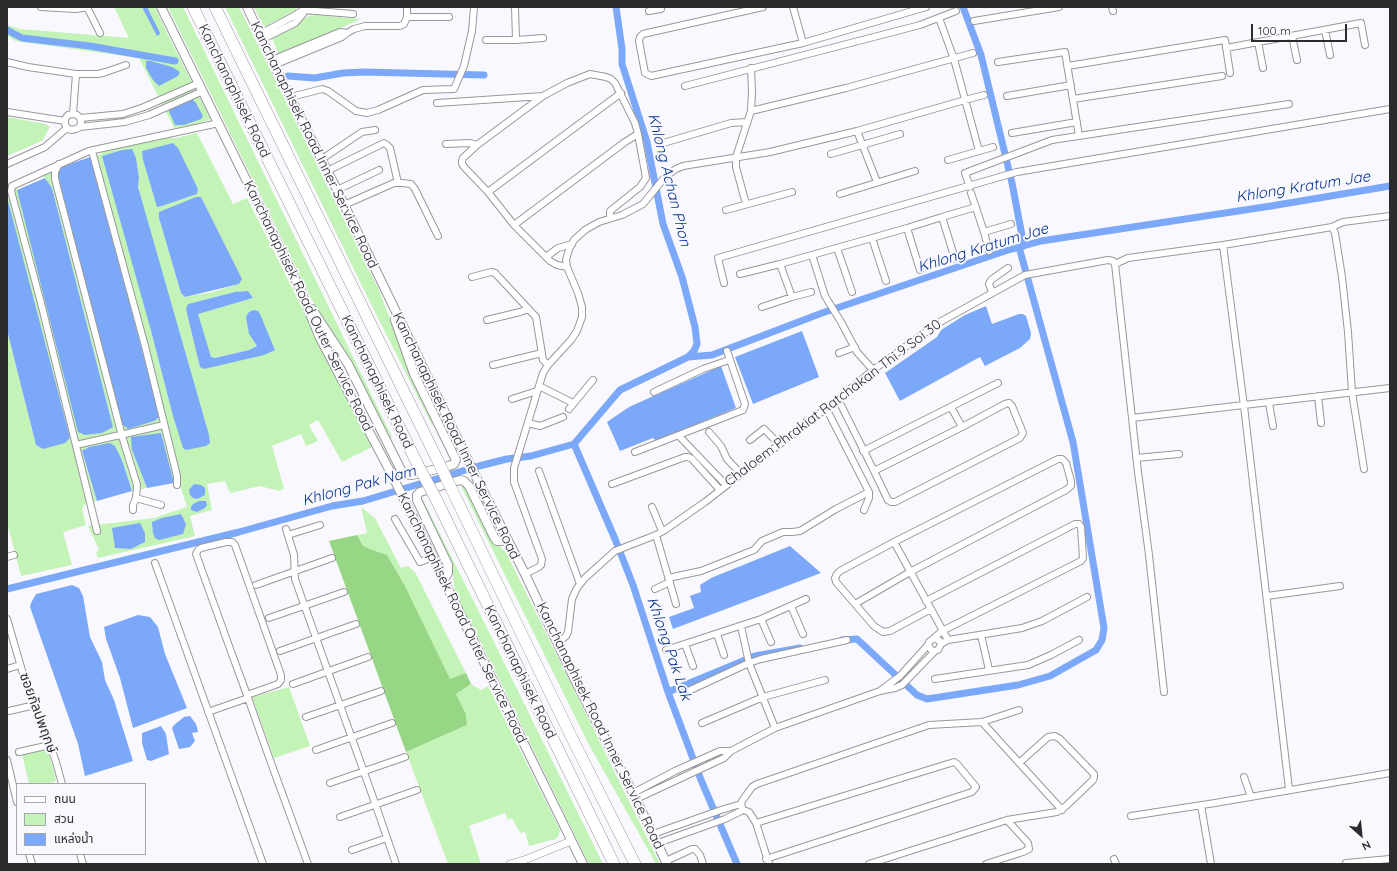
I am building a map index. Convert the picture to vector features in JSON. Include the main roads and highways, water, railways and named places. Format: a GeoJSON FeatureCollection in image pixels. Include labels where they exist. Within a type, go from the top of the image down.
{"type":"FeatureCollection","features":[{"type":"Feature","properties":{"kind":"highway","name":"Kanchanaphisek Road"},"geometry":{"type":"LineString","coordinates":[[193,7],[614,864]]}},
{"type":"Feature","properties":{"kind":"highway","name":"Kanchanaphisek Road"},"geometry":{"type":"LineString","coordinates":[[214,7],[635,864]]}},
{"type":"Feature","properties":{"kind":"main road","name":"Kanchanaphisek Road Outer Service Road"},"geometry":{"type":"LineString","coordinates":[[161,7],[301,291],[319,336],[394,479],[583,864]]}},
{"type":"Feature","properties":{"kind":"main road","name":"Kanchanaphisek Road Inner Service Road"},"geometry":{"type":"LineString","coordinates":[[247,7],[273,63],[322,159],[385,292],[525,574],[575,680],[667,863]]}},
{"type":"Feature","properties":{"kind":"main road"},"geometry":{"type":"LineString","coordinates":[[301,291],[348,364],[403,474],[412,475],[450,466],[454,464],[456,460],[414,374],[385,292]]}},
{"type":"Feature","properties":{"kind":"main road"},"geometry":{"type":"LineString","coordinates":[[337,370],[338,363],[341,361],[348,364]]}},
{"type":"Feature","properties":{"kind":"main road"},"geometry":{"type":"LineString","coordinates":[[443,577],[448,573],[448,565],[417,500],[417,495],[420,492],[460,480],[464,481],[469,486],[497,541],[507,539]]}},
{"type":"Feature","properties":{"kind":"water"},"geometry":{"type":"Polygon","coordinates":[[[142,7],[147,7],[160,33],[159,35],[157,36],[142,7]]]}},
{"type":"Feature","properties":{"kind":"water"},"geometry":{"type":"Polygon","coordinates":[[[146,61],[172,67],[180,72],[178,76],[159,86],[153,80],[146,68],[146,61]]]}},
{"type":"Feature","properties":{"kind":"water"},"geometry":{"type":"Polygon","coordinates":[[[192,99],[203,116],[201,119],[184,125],[175,125],[168,109],[192,99]]]}},
{"type":"Feature","properties":{"kind":"water"},"geometry":{"type":"Polygon","coordinates":[[[173,143],[178,148],[198,189],[197,194],[157,207],[143,160],[142,151],[173,143]]]}},
{"type":"Feature","properties":{"kind":"water"},"geometry":{"type":"Polygon","coordinates":[[[132,149],[136,158],[139,178],[138,187],[209,435],[210,443],[206,446],[186,450],[183,448],[102,156],[122,150],[132,149]]]}},
{"type":"Feature","properties":{"kind":"water"},"geometry":{"type":"Polygon","coordinates":[[[90,157],[160,417],[154,421],[128,429],[122,424],[62,196],[58,172],[61,167],[90,157]]]}},
{"type":"Feature","properties":{"kind":"water"},"geometry":{"type":"Polygon","coordinates":[[[45,178],[52,188],[113,427],[102,433],[85,435],[78,432],[17,190],[45,178]]]}},
{"type":"Feature","properties":{"kind":"water"},"geometry":{"type":"Polygon","coordinates":[[[7,197],[70,438],[65,443],[43,449],[36,445],[7,330],[7,197]]]}},
{"type":"Feature","properties":{"kind":"water"},"geometry":{"type":"Polygon","coordinates":[[[196,197],[201,197],[242,279],[239,284],[185,297],[181,293],[159,218],[159,212],[196,197]]]}},
{"type":"Feature","properties":{"kind":"water"},"geometry":{"type":"Polygon","coordinates":[[[248,291],[253,298],[198,314],[211,357],[215,358],[249,350],[257,346],[249,334],[246,317],[249,312],[254,310],[258,311],[260,314],[275,350],[264,355],[204,369],[200,367],[186,309],[188,304],[235,292],[248,291]]]}},
{"type":"Feature","properties":{"kind":"water"},"geometry":{"type":"Polygon","coordinates":[[[986,306],[992,324],[1019,314],[1026,316],[1031,333],[1030,339],[1020,348],[985,366],[980,357],[900,401],[885,373],[937,337],[941,330],[965,315],[986,306]]]}},
{"type":"Feature","properties":{"kind":"water"},"geometry":{"type":"Polygon","coordinates":[[[802,331],[819,377],[753,404],[735,357],[802,331]]]}},
{"type":"Feature","properties":{"kind":"water"},"geometry":{"type":"Polygon","coordinates":[[[721,366],[736,408],[656,441],[653,438],[620,451],[607,422],[629,407],[721,366]]]}},
{"type":"Feature","properties":{"kind":"water"},"geometry":{"type":"Polygon","coordinates":[[[161,433],[174,483],[147,488],[132,450],[131,437],[161,433]]]}},
{"type":"Feature","properties":{"kind":"water"},"geometry":{"type":"Polygon","coordinates":[[[110,443],[115,446],[122,460],[132,491],[97,501],[82,451],[89,447],[110,443]]]}},
{"type":"Feature","properties":{"kind":"water"},"geometry":{"type":"Polygon","coordinates":[[[194,484],[201,485],[205,488],[205,495],[197,499],[190,495],[189,490],[194,484]]]}},
{"type":"Feature","properties":{"kind":"water"},"geometry":{"type":"Polygon","coordinates":[[[199,501],[206,501],[207,505],[205,508],[197,512],[191,510],[193,504],[199,501]]]}},
{"type":"Feature","properties":{"kind":"water"},"geometry":{"type":"Polygon","coordinates":[[[181,514],[186,524],[183,534],[159,540],[155,538],[152,522],[181,514]]]}},
{"type":"Feature","properties":{"kind":"water"},"geometry":{"type":"Polygon","coordinates":[[[140,523],[145,533],[145,542],[131,549],[115,548],[112,528],[140,523]]]}},
{"type":"Feature","properties":{"kind":"water"},"geometry":{"type":"Polygon","coordinates":[[[790,546],[821,573],[673,629],[669,617],[694,608],[690,596],[701,592],[700,585],[711,578],[790,546]]]}},
{"type":"Feature","properties":{"kind":"water"},"geometry":{"type":"Polygon","coordinates":[[[72,585],[79,588],[83,596],[90,637],[102,662],[105,680],[114,700],[133,761],[85,776],[78,744],[30,607],[36,594],[72,585]]]}},
{"type":"Feature","properties":{"kind":"water"},"geometry":{"type":"Polygon","coordinates":[[[138,615],[150,617],[158,627],[165,654],[187,708],[133,728],[120,678],[106,639],[104,627],[138,615]]]}},
{"type":"Feature","properties":{"kind":"water"},"geometry":{"type":"Polygon","coordinates":[[[190,716],[196,724],[198,732],[192,733],[195,741],[190,747],[179,749],[172,728],[184,717],[190,716]]]}},
{"type":"Feature","properties":{"kind":"water"},"geometry":{"type":"Polygon","coordinates":[[[161,726],[166,734],[169,754],[151,761],[147,760],[142,743],[142,733],[161,726]]]}},
{"type":"Feature","properties":{"kind":"waterway","name":"Khlong Pak Nam"},"geometry":{"type":"LineString","coordinates":[[7,589],[239,532],[332,506],[363,501],[479,466],[507,459],[531,456],[574,444],[620,390],[688,357],[694,351],[697,344],[695,327],[682,277],[663,224],[647,142],[622,64],[622,49],[616,7]]}},
{"type":"Feature","properties":{"kind":"waterway"},"geometry":{"type":"LineString","coordinates":[[963,7],[981,55],[1012,183],[1024,246]]}},
{"type":"Feature","properties":{"kind":"waterway"},"geometry":{"type":"LineString","coordinates":[[7,30],[22,38],[90,46],[175,61]]}},
{"type":"Feature","properties":{"kind":"waterway"},"geometry":{"type":"LineString","coordinates":[[288,76],[315,78],[343,73],[364,72],[484,75]]}},
{"type":"Feature","properties":{"kind":"waterway","name":"Khlong Kratum Jae"},"geometry":{"type":"LineString","coordinates":[[688,357],[712,355],[822,313],[1005,251],[1041,241],[1271,206],[1390,186]]}},
{"type":"Feature","properties":{"kind":"waterway"},"geometry":{"type":"LineString","coordinates":[[842,640],[857,639],[917,695],[927,699],[1018,685],[1050,676],[1096,650],[1102,640],[1104,628],[1073,442],[1019,247]]}},
{"type":"Feature","properties":{"kind":"waterway","name":"Khlong Pak Lak"},"geometry":{"type":"LineString","coordinates":[[574,444],[633,585],[668,692],[701,780],[737,864]]}},
{"type":"Feature","properties":{"kind":"waterway"},"geometry":{"type":"LineString","coordinates":[[668,692],[755,656],[800,648]]}},
{"type":"Feature","properties":{"kind":"water label","name":"Khlong Achan Phon"},"geometry":{"type":"Point","coordinates":[669,180]}}]}
